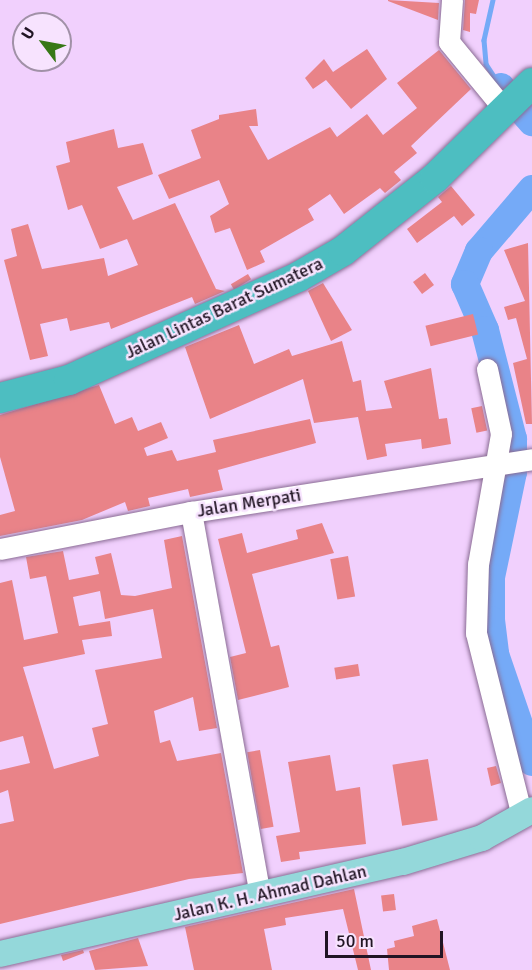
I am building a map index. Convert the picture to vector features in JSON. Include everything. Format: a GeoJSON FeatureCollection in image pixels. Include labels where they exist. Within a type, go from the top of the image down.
{"type":"FeatureCollection","features":[{"type":"Feature","properties":{"kind":"highway","name":"Jalan Lintas Barat Sumatera"},"geometry":{"type":"LineString","coordinates":[[0,398],[69,380],[298,277],[388,219],[517,97]]}},
{"type":"Feature","properties":{"kind":"main road","name":"Jalan K. H. Ahmad Dahlan"},"geometry":{"type":"LineString","coordinates":[[0,954],[260,895],[472,842],[528,813]]}},
{"type":"Feature","properties":{"kind":"street"},"geometry":{"type":"LineString","coordinates":[[452,0],[449,42],[517,97]]}},
{"type":"Feature","properties":{"kind":"street"},"geometry":{"type":"LineString","coordinates":[[487,369],[501,434],[478,564],[476,633],[528,813]]}},
{"type":"Feature","properties":{"kind":"street","name":"Jalan Merpati"},"geometry":{"type":"LineString","coordinates":[[0,549],[191,512],[531,459]]}},
{"type":"Feature","properties":{"kind":"street"},"geometry":{"type":"LineString","coordinates":[[191,512],[260,895]]}},
{"type":"Feature","properties":{"kind":"building"},"geometry":{"type":"Polygon","coordinates":[[[465,0],[479,0],[476,14],[470,13],[470,32],[463,30],[465,0]]]}},
{"type":"Feature","properties":{"kind":"building"},"geometry":{"type":"Polygon","coordinates":[[[388,1],[439,3],[438,20],[388,1]]]}},
{"type":"Feature","properties":{"kind":"building"},"geometry":{"type":"Polygon","coordinates":[[[367,49],[387,79],[351,109],[326,80],[313,89],[305,78],[324,59],[333,72],[367,49]]]}},
{"type":"Feature","properties":{"kind":"building"},"geometry":{"type":"Polygon","coordinates":[[[439,50],[471,89],[411,146],[417,153],[394,172],[401,180],[385,193],[380,188],[344,214],[330,194],[308,209],[314,220],[260,251],[265,262],[247,270],[230,228],[215,233],[210,216],[229,204],[219,180],[169,199],[158,175],[201,158],[191,130],[219,119],[219,115],[256,109],[258,126],[249,126],[268,160],[330,127],[337,137],[367,114],[383,135],[417,108],[397,83],[439,50]]]}},
{"type":"Feature","properties":{"kind":"building"},"geometry":{"type":"Polygon","coordinates":[[[114,129],[118,148],[143,143],[153,174],[117,187],[133,220],[175,203],[216,289],[225,291],[195,304],[192,297],[111,329],[109,322],[70,331],[67,318],[40,324],[48,356],[30,360],[4,260],[17,256],[11,229],[28,224],[42,269],[104,258],[108,276],[138,265],[127,239],[100,249],[82,205],[68,210],[56,166],[70,162],[66,142],[114,129]]]}},
{"type":"Feature","properties":{"kind":"building"},"geometry":{"type":"Polygon","coordinates":[[[451,186],[475,215],[462,226],[454,216],[417,243],[407,229],[442,202],[438,197],[451,186]]]}},
{"type":"Feature","properties":{"kind":"building"},"geometry":{"type":"Polygon","coordinates":[[[528,243],[532,424],[526,424],[513,363],[527,359],[516,318],[508,320],[504,307],[525,301],[504,250],[528,243]]]}},
{"type":"Feature","properties":{"kind":"building"},"geometry":{"type":"Polygon","coordinates":[[[425,273],[434,285],[422,294],[413,282],[425,273]]]}},
{"type":"Feature","properties":{"kind":"building"},"geometry":{"type":"Polygon","coordinates":[[[248,274],[251,279],[234,289],[231,284],[248,274]]]}},
{"type":"Feature","properties":{"kind":"building"},"geometry":{"type":"Polygon","coordinates":[[[323,283],[352,330],[331,341],[308,291],[323,283]]]}},
{"type":"Feature","properties":{"kind":"building"},"geometry":{"type":"Polygon","coordinates":[[[473,314],[478,334],[431,346],[425,326],[473,314]]]}},
{"type":"Feature","properties":{"kind":"building"},"geometry":{"type":"Polygon","coordinates":[[[239,325],[254,364],[289,349],[292,356],[342,341],[353,382],[361,380],[366,411],[392,408],[384,381],[431,368],[439,419],[447,418],[451,444],[422,449],[421,439],[385,444],[387,456],[367,460],[358,417],[314,423],[303,379],[210,419],[185,347],[239,325]]]}},
{"type":"Feature","properties":{"kind":"building"},"geometry":{"type":"Polygon","coordinates":[[[99,385],[115,424],[132,417],[138,431],[161,422],[168,438],[144,448],[147,456],[172,450],[177,461],[216,452],[213,440],[310,419],[316,443],[218,470],[223,490],[190,497],[188,489],[148,498],[150,506],[128,511],[125,502],[82,520],[0,536],[0,515],[15,511],[0,457],[0,415],[99,385]]]}},
{"type":"Feature","properties":{"kind":"building"},"geometry":{"type":"Polygon","coordinates":[[[482,406],[487,430],[476,433],[471,408],[482,406]]]}},
{"type":"Feature","properties":{"kind":"building"},"geometry":{"type":"Polygon","coordinates":[[[322,523],[334,553],[252,574],[271,647],[279,645],[289,687],[238,700],[230,657],[246,653],[218,539],[242,533],[247,553],[298,539],[296,530],[322,523]]]}},
{"type":"Feature","properties":{"kind":"building"},"geometry":{"type":"Polygon","coordinates":[[[182,536],[217,728],[199,731],[193,697],[154,711],[160,743],[170,740],[177,761],[221,753],[243,873],[189,879],[0,924],[0,824],[14,821],[8,790],[0,793],[0,770],[30,763],[23,736],[0,742],[0,583],[12,580],[24,640],[58,633],[46,576],[30,579],[26,557],[63,551],[69,580],[99,574],[95,557],[111,553],[121,595],[135,596],[172,588],[164,540],[182,536]],[[100,591],[73,597],[79,626],[110,621],[112,636],[82,640],[85,654],[23,667],[54,769],[99,756],[92,728],[108,724],[95,670],[162,658],[153,609],[105,619],[100,591]]]}},
{"type":"Feature","properties":{"kind":"building"},"geometry":{"type":"Polygon","coordinates":[[[348,556],[355,596],[337,600],[330,559],[348,556]]]}},
{"type":"Feature","properties":{"kind":"building"},"geometry":{"type":"Polygon","coordinates":[[[358,664],[360,676],[336,680],[334,668],[358,664]]]}},
{"type":"Feature","properties":{"kind":"building"},"geometry":{"type":"Polygon","coordinates":[[[260,750],[274,827],[261,829],[247,752],[260,750]]]}},
{"type":"Feature","properties":{"kind":"building"},"geometry":{"type":"Polygon","coordinates":[[[330,755],[336,791],[360,787],[366,844],[299,852],[300,859],[281,862],[276,836],[300,832],[288,762],[330,755]]]}},
{"type":"Feature","properties":{"kind":"building"},"geometry":{"type":"Polygon","coordinates":[[[428,759],[438,820],[402,826],[392,765],[428,759]]]}},
{"type":"Feature","properties":{"kind":"building"},"geometry":{"type":"Polygon","coordinates":[[[496,766],[501,783],[491,786],[487,768],[496,766]]]}},
{"type":"Feature","properties":{"kind":"building"},"geometry":{"type":"Polygon","coordinates":[[[354,889],[371,970],[358,970],[343,909],[285,918],[286,925],[264,929],[272,970],[194,970],[185,927],[354,889]]]}},
{"type":"Feature","properties":{"kind":"building"},"geometry":{"type":"Polygon","coordinates":[[[394,894],[396,910],[383,911],[381,896],[394,894]]]}},
{"type":"Feature","properties":{"kind":"building"},"geometry":{"type":"Polygon","coordinates":[[[437,919],[450,970],[389,970],[387,949],[395,947],[394,941],[414,936],[412,926],[437,919]]]}},
{"type":"Feature","properties":{"kind":"building"},"geometry":{"type":"Polygon","coordinates":[[[138,938],[148,966],[95,970],[89,951],[138,938]]]}},
{"type":"Feature","properties":{"kind":"building"},"geometry":{"type":"Polygon","coordinates":[[[83,950],[84,953],[63,961],[61,955],[83,950]]]}},
{"type":"Feature","properties":{"kind":"waterway"},"geometry":{"type":"LineString","coordinates":[[493,0],[484,40],[486,64],[501,87]]}},
{"type":"Feature","properties":{"kind":"waterway"},"geometry":{"type":"LineString","coordinates":[[501,87],[532,122]]}},
{"type":"Feature","properties":{"kind":"waterway"},"geometry":{"type":"LineString","coordinates":[[532,189],[479,251],[465,284],[485,330],[513,439],[513,472],[491,577],[491,620],[495,654],[532,762]]}}]}
